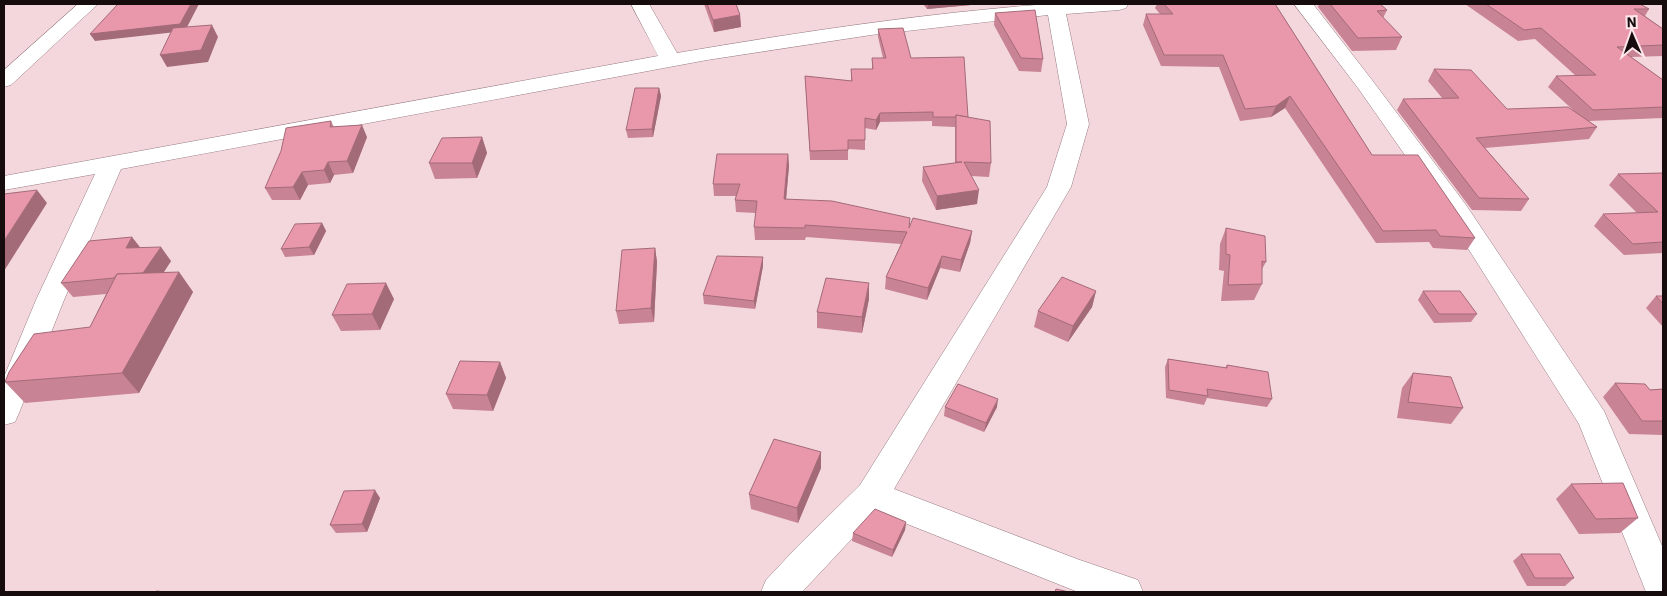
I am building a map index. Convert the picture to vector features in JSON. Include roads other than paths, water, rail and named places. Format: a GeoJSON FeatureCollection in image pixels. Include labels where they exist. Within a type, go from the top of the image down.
{"type":"FeatureCollection","features":[{"type":"Feature","properties":{"kind":"street"},"geometry":{"type":"LineString","coordinates":[[6,77],[90,4]]}},
{"type":"Feature","properties":{"kind":"street"},"geometry":{"type":"LineString","coordinates":[[640,4],[670,59]]}},
{"type":"Feature","properties":{"kind":"street"},"geometry":{"type":"LineString","coordinates":[[4,183],[670,59],[852,32],[1055,6],[1119,4]]}},
{"type":"Feature","properties":{"kind":"street"},"geometry":{"type":"LineString","coordinates":[[1303,4],[1365,84],[1457,211],[1593,420],[1663,590]]}},
{"type":"Feature","properties":{"kind":"street"},"geometry":{"type":"LineString","coordinates":[[779,592],[809,558],[872,495],[1059,187],[1078,124],[1055,6]]}},
{"type":"Feature","properties":{"kind":"street"},"geometry":{"type":"LineString","coordinates":[[4,413],[50,300],[111,164]]}},
{"type":"Feature","properties":{"kind":"street"},"geometry":{"type":"LineString","coordinates":[[872,495],[1076,575],[1125,592]]}}]}
